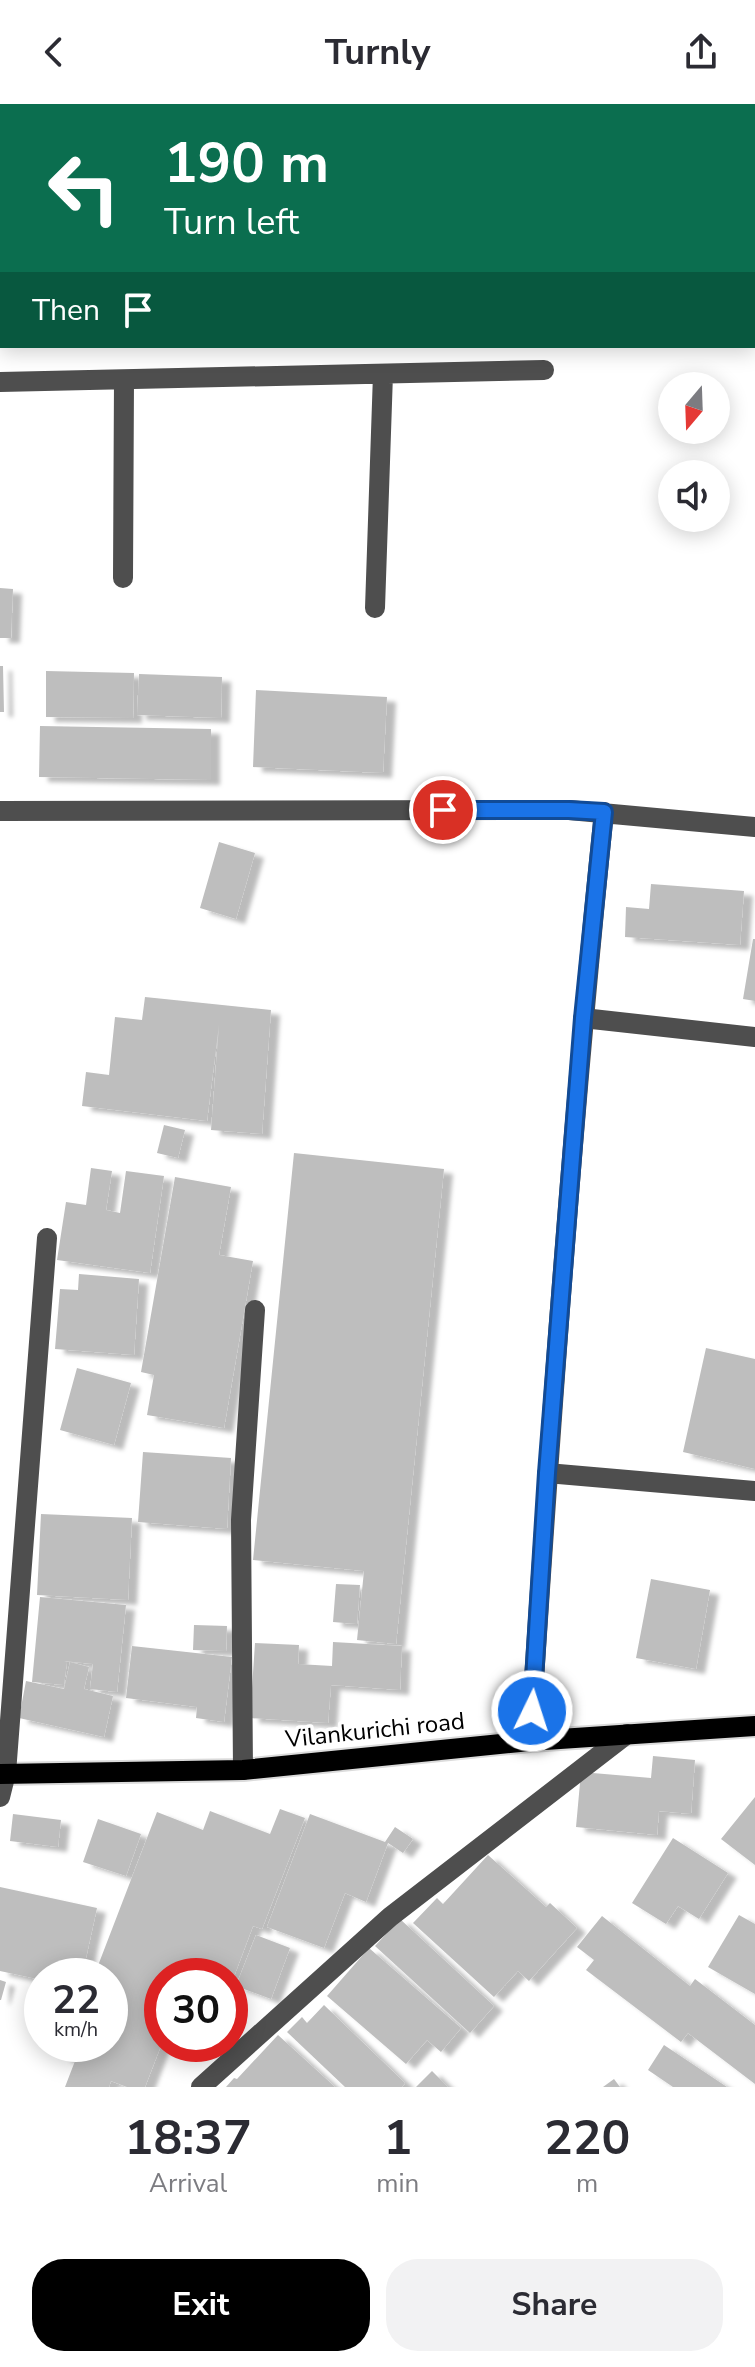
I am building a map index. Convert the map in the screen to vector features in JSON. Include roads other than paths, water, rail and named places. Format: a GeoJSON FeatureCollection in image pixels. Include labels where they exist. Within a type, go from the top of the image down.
{"type":"FeatureCollection","features":[{"type":"Feature","properties":{"kind":"main road","name":"Vilankurichi road"},"geometry":{"type":"LineString","coordinates":[[3,1774],[243,1770],[530,1741],[755,1726]]}},
{"type":"Feature","properties":{"kind":"street"},"geometry":{"type":"LineString","coordinates":[[0,382],[544,370]]}},
{"type":"Feature","properties":{"kind":"street"},"geometry":{"type":"LineString","coordinates":[[375,608],[383,374]]}},
{"type":"Feature","properties":{"kind":"street"},"geometry":{"type":"LineString","coordinates":[[123,578],[124,380]]}},
{"type":"Feature","properties":{"kind":"street"},"geometry":{"type":"LineString","coordinates":[[0,811],[569,810],[755,827]]}},
{"type":"Feature","properties":{"kind":"street"},"geometry":{"type":"LineString","coordinates":[[530,1741],[547,1473],[583,1018],[604,812]]}},
{"type":"Feature","properties":{"kind":"street"},"geometry":{"type":"LineString","coordinates":[[583,1018],[755,1037]]}},
{"type":"Feature","properties":{"kind":"street"},"geometry":{"type":"LineString","coordinates":[[0,1797],[47,1238]]}},
{"type":"Feature","properties":{"kind":"street"},"geometry":{"type":"LineString","coordinates":[[243,1770],[241,1520],[255,1310]]}},
{"type":"Feature","properties":{"kind":"street"},"geometry":{"type":"LineString","coordinates":[[547,1473],[755,1491]]}},
{"type":"Feature","properties":{"kind":"street"},"geometry":{"type":"LineString","coordinates":[[201,2087],[390,1917],[627,1734]]}}]}
